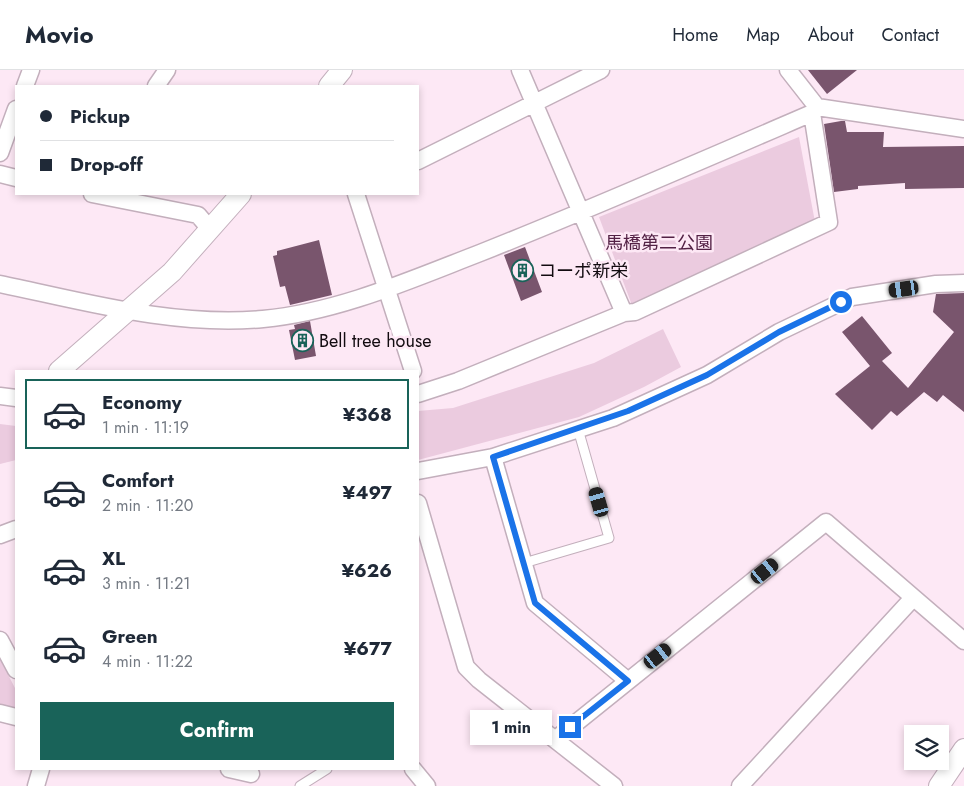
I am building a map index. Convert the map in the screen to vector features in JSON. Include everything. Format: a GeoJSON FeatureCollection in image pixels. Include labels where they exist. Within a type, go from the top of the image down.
{"type":"FeatureCollection","features":[{"type":"Feature","properties":{"kind":"street"},"geometry":{"type":"LineString","coordinates":[[25,85],[31,70]]}},
{"type":"Feature","properties":{"kind":"street"},"geometry":{"type":"LineString","coordinates":[[157,85],[167,70]]}},
{"type":"Feature","properties":{"kind":"street"},"geometry":{"type":"LineString","coordinates":[[330,85],[342,70]]}},
{"type":"Feature","properties":{"kind":"street"},"geometry":{"type":"LineString","coordinates":[[520,70],[624,314]]}},
{"type":"Feature","properties":{"kind":"street"},"geometry":{"type":"LineString","coordinates":[[419,161],[601,70]]}},
{"type":"Feature","properties":{"kind":"street"},"geometry":{"type":"LineString","coordinates":[[419,390],[458,381],[624,314],[635,312],[829,222],[814,110],[788,70]]}},
{"type":"Feature","properties":{"kind":"street"},"geometry":{"type":"LineString","coordinates":[[0,284],[130,310],[205,320],[261,319],[308,313],[387,288],[581,213],[814,110],[964,129]]}},
{"type":"Feature","properties":{"kind":"street"},"geometry":{"type":"LineString","coordinates":[[0,153],[15,112]]}},
{"type":"Feature","properties":{"kind":"street"},"geometry":{"type":"LineString","coordinates":[[0,174],[15,178]]}},
{"type":"Feature","properties":{"kind":"street"},"geometry":{"type":"LineString","coordinates":[[97,195],[198,214],[210,228]]}},
{"type":"Feature","properties":{"kind":"street"},"geometry":{"type":"LineString","coordinates":[[60,370],[172,272],[240,195]]}},
{"type":"Feature","properties":{"kind":"street"},"geometry":{"type":"LineString","coordinates":[[356,195],[413,370]]}},
{"type":"Feature","properties":{"kind":"street"},"geometry":{"type":"LineString","coordinates":[[419,471],[493,457],[613,418],[707,375],[779,332],[852,297],[936,284],[964,283]]}},
{"type":"Feature","properties":{"kind":"street"},"geometry":{"type":"LineString","coordinates":[[0,396],[15,398]]}},
{"type":"Feature","properties":{"kind":"street"},"geometry":{"type":"LineString","coordinates":[[493,457],[535,603],[628,681]]}},
{"type":"Feature","properties":{"kind":"street"},"geometry":{"type":"LineString","coordinates":[[419,506],[466,667],[479,680],[614,786]]}},
{"type":"Feature","properties":{"kind":"street"},"geometry":{"type":"LineString","coordinates":[[556,739],[826,522],[964,642]]}},
{"type":"Feature","properties":{"kind":"street"},"geometry":{"type":"LineString","coordinates":[[0,535],[15,529]]}},
{"type":"Feature","properties":{"kind":"street"},"geometry":{"type":"LineString","coordinates":[[740,786],[913,598]]}},
{"type":"Feature","properties":{"kind":"street"},"geometry":{"type":"LineString","coordinates":[[0,640],[15,668]]}},
{"type":"Feature","properties":{"kind":"street"},"geometry":{"type":"LineString","coordinates":[[0,713],[15,717]]}},
{"type":"Feature","properties":{"kind":"street"},"geometry":{"type":"LineString","coordinates":[[939,786],[964,749]]}},
{"type":"Feature","properties":{"kind":"street"},"geometry":{"type":"LineString","coordinates":[[36,786],[41,770]]}},
{"type":"Feature","properties":{"kind":"street"},"geometry":{"type":"LineString","coordinates":[[231,770],[252,776]]}},
{"type":"Feature","properties":{"kind":"street"},"geometry":{"type":"LineString","coordinates":[[414,770],[427,786]]}},
{"type":"Feature","properties":{"kind":"lane"},"geometry":{"type":"LineString","coordinates":[[524,563],[609,538],[578,429]]}},
{"type":"Feature","properties":{"kind":"lane"},"geometry":{"type":"LineString","coordinates":[[300,786],[325,770]]}},
{"type":"Feature","properties":{"kind":"green space","name":"馬橋第二公園"},"geometry":{"type":"Polygon","coordinates":[[[799,137],[815,222],[633,308],[599,217],[799,137]]]}},
{"type":"Feature","properties":{"kind":"green space"},"geometry":{"type":"Polygon","coordinates":[[[663,329],[681,367],[644,387],[579,417],[419,460],[419,411],[453,408],[594,363],[663,329]]]}},
{"type":"Feature","properties":{"kind":"green space"},"geometry":{"type":"Polygon","coordinates":[[[0,424],[15,426],[15,460],[0,464],[0,424]]]}},
{"type":"Feature","properties":{"kind":"green space"},"geometry":{"type":"Polygon","coordinates":[[[0,659],[15,688],[15,709],[0,705],[0,659]]]}},
{"type":"Feature","properties":{"kind":"building"},"geometry":{"type":"Polygon","coordinates":[[[808,70],[857,70],[827,94],[808,70]]]}},
{"type":"Feature","properties":{"kind":"building"},"geometry":{"type":"Polygon","coordinates":[[[845,121],[847,132],[884,132],[883,147],[964,146],[964,188],[905,189],[905,183],[858,186],[858,189],[834,192],[824,124],[845,121]]]}},
{"type":"Feature","properties":{"kind":"building"},"geometry":{"type":"Polygon","coordinates":[[[319,240],[332,295],[290,305],[285,286],[280,287],[273,256],[277,255],[277,251],[319,240]]]}},
{"type":"Feature","properties":{"kind":"building","name":"コーポ新栄"},"geometry":{"type":"Polygon","coordinates":[[[525,247],[542,292],[521,301],[504,255],[525,247]]]}},
{"type":"Feature","properties":{"kind":"building"},"geometry":{"type":"Polygon","coordinates":[[[964,293],[964,412],[943,395],[937,402],[924,392],[897,416],[891,411],[872,430],[835,394],[870,366],[842,332],[862,316],[892,353],[882,361],[908,388],[954,332],[933,312],[936,294],[964,293]]]}},
{"type":"Feature","properties":{"kind":"building","name":"Bell tree house"},"geometry":{"type":"Polygon","coordinates":[[[310,321],[316,356],[295,360],[289,330],[295,329],[294,325],[310,321]]]}},
{"type":"Feature","properties":{"kind":"place","name":"コーポ新栄"},"geometry":{"type":"Point","coordinates":[522,271]}},
{"type":"Feature","properties":{"kind":"place","name":"Bell tree house"},"geometry":{"type":"Point","coordinates":[303,341]}},
{"type":"Feature","properties":{"kind":"route"},"geometry":{"type":"LineString","coordinates":[[570,727],[628,681],[535,603],[493,457],[613,418],[707,375],[779,332],[841,302]]}}]}
